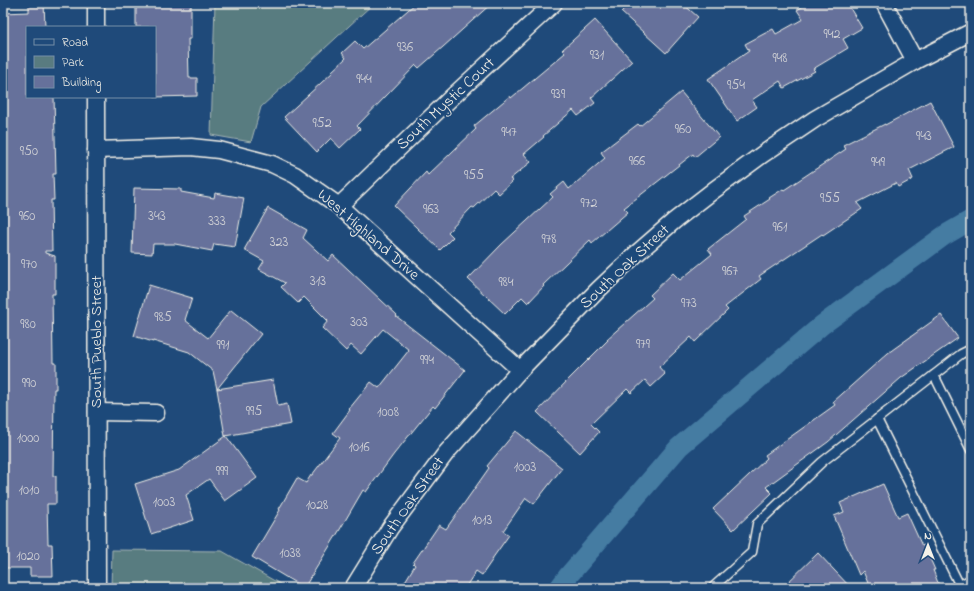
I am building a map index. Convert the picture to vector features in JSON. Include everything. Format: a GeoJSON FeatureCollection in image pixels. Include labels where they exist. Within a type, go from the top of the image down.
{"type":"FeatureCollection","features":[{"type":"Feature","properties":{"kind":"street"},"geometry":{"type":"LineString","coordinates":[[96,3],[96,26]]}},
{"type":"Feature","properties":{"kind":"street","name":"South Mystic Court"},"geometry":{"type":"LineString","coordinates":[[339,206],[451,98],[554,3]]}},
{"type":"Feature","properties":{"kind":"street"},"geometry":{"type":"LineString","coordinates":[[884,3],[916,60]]}},
{"type":"Feature","properties":{"kind":"street","name":"South Oak Street"},"geometry":{"type":"LineString","coordinates":[[353,588],[390,528],[446,452],[520,370],[598,290],[636,254],[674,221],[714,190],[763,154],[815,119],[916,60],[971,32]]}},
{"type":"Feature","properties":{"kind":"street","name":"South Pueblo Street"},"geometry":{"type":"LineString","coordinates":[[96,98],[97,588]]}},
{"type":"Feature","properties":{"kind":"street","name":"West Highland Drive"},"geometry":{"type":"LineString","coordinates":[[96,150],[191,147],[226,152],[278,166],[295,175],[339,206],[520,370]]}},
{"type":"Feature","properties":{"kind":"street"},"geometry":{"type":"LineString","coordinates":[[97,412],[156,413]]}},
{"type":"Feature","properties":{"kind":"lane"},"geometry":{"type":"LineString","coordinates":[[712,588],[752,552],[757,524],[822,462],[961,354],[971,349]]}},
{"type":"Feature","properties":{"kind":"lane"},"geometry":{"type":"LineString","coordinates":[[934,375],[971,450]]}},
{"type":"Feature","properties":{"kind":"lane"},"geometry":{"type":"LineString","coordinates":[[877,419],[961,586],[971,579]]}},
{"type":"Feature","properties":{"kind":"green space"},"geometry":{"type":"Polygon","coordinates":[[[215,3],[374,3],[261,107],[251,142],[211,135],[215,3]]]}},
{"type":"Feature","properties":{"kind":"green space"},"geometry":{"type":"Polygon","coordinates":[[[112,550],[222,551],[287,588],[111,588],[112,550]]]}},
{"type":"Feature","properties":{"kind":"building"},"geometry":{"type":"Polygon","coordinates":[[[29,3],[44,3],[45,26],[26,26],[26,98],[54,98],[56,174],[53,174],[54,200],[51,200],[52,251],[45,251],[45,253],[55,256],[55,294],[52,294],[53,363],[56,363],[56,389],[54,389],[53,476],[56,476],[56,504],[47,504],[48,544],[52,544],[53,576],[30,576],[30,568],[4,568],[3,13],[29,12],[29,3]]]}},
{"type":"Feature","properties":{"kind":"building"},"geometry":{"type":"Polygon","coordinates":[[[136,3],[191,3],[191,39],[188,39],[189,78],[197,78],[197,96],[156,97],[156,26],[136,26],[136,3]]]}},
{"type":"Feature","properties":{"kind":"building"},"geometry":{"type":"Polygon","coordinates":[[[416,3],[492,3],[419,68],[416,65],[357,126],[360,129],[340,148],[331,138],[317,152],[284,117],[333,72],[332,71],[346,58],[342,53],[355,41],[363,49],[416,3]]]}},
{"type":"Feature","properties":{"kind":"building"},"geometry":{"type":"Polygon","coordinates":[[[630,3],[682,3],[698,17],[666,53],[621,12],[630,3]]]}},
{"type":"Feature","properties":{"kind":"building"},"geometry":{"type":"Polygon","coordinates":[[[809,3],[847,3],[862,28],[843,39],[848,48],[813,69],[815,71],[784,88],[780,81],[752,100],[757,107],[737,121],[708,79],[749,51],[745,44],[773,29],[776,34],[803,19],[797,10],[809,3]]]}},
{"type":"Feature","properties":{"kind":"building"},"geometry":{"type":"Polygon","coordinates":[[[595,20],[632,61],[591,98],[595,103],[578,116],[573,110],[524,154],[531,162],[510,179],[513,181],[499,194],[494,189],[474,208],[472,207],[448,232],[453,237],[440,250],[394,206],[426,172],[428,175],[476,129],[474,126],[510,96],[511,98],[565,53],[562,50],[595,20]]]}},
{"type":"Feature","properties":{"kind":"building"},"geometry":{"type":"Polygon","coordinates":[[[681,92],[719,137],[695,157],[693,154],[624,208],[628,212],[592,243],[590,240],[543,285],[544,286],[528,303],[522,297],[505,314],[468,279],[501,245],[553,197],[550,194],[564,182],[569,189],[605,158],[601,152],[638,124],[640,126],[681,92]]]}},
{"type":"Feature","properties":{"kind":"building"},"geometry":{"type":"Polygon","coordinates":[[[930,101],[954,147],[909,170],[913,179],[898,187],[896,183],[857,203],[862,209],[759,276],[761,279],[725,307],[728,310],[695,342],[691,337],[659,367],[665,374],[651,387],[645,380],[631,393],[627,389],[591,424],[599,432],[580,453],[537,412],[608,340],[607,339],[653,298],[650,295],[673,273],[680,280],[712,254],[708,249],[746,219],[744,216],[770,199],[769,198],[783,189],[784,190],[846,149],[843,145],[930,101]]]}},
{"type":"Feature","properties":{"kind":"building"},"geometry":{"type":"Polygon","coordinates":[[[134,188],[181,189],[181,192],[214,198],[215,193],[244,198],[235,247],[214,244],[212,251],[175,244],[153,244],[152,254],[132,253],[134,188]]]}},
{"type":"Feature","properties":{"kind":"building"},"geometry":{"type":"Polygon","coordinates":[[[268,208],[307,230],[303,238],[328,261],[333,255],[397,315],[396,316],[465,370],[435,408],[433,406],[394,454],[366,492],[363,490],[304,588],[252,557],[297,478],[306,483],[340,438],[333,433],[350,410],[349,409],[371,382],[379,388],[409,350],[383,329],[361,354],[351,345],[346,351],[322,328],[328,321],[304,297],[298,303],[281,287],[285,283],[259,269],[264,261],[244,250],[268,208]]]}},
{"type":"Feature","properties":{"kind":"building"},"geometry":{"type":"Polygon","coordinates":[[[149,285],[192,298],[185,320],[208,338],[231,310],[261,334],[217,389],[213,371],[189,352],[134,336],[149,285]]]}},
{"type":"Feature","properties":{"kind":"building"},"geometry":{"type":"Polygon","coordinates":[[[941,315],[958,338],[901,378],[828,442],[766,487],[772,493],[733,530],[713,509],[767,458],[765,455],[835,405],[833,402],[888,353],[941,315]]]}},
{"type":"Feature","properties":{"kind":"building"},"geometry":{"type":"Polygon","coordinates":[[[273,380],[278,406],[287,404],[291,424],[225,436],[217,389],[273,380]]]}},
{"type":"Feature","properties":{"kind":"building"},"geometry":{"type":"Polygon","coordinates":[[[516,431],[562,468],[534,504],[526,498],[503,531],[509,535],[493,559],[482,575],[476,571],[465,588],[401,588],[415,565],[413,563],[439,525],[446,529],[489,468],[487,466],[516,431]]]}},
{"type":"Feature","properties":{"kind":"building"},"geometry":{"type":"Polygon","coordinates":[[[226,436],[257,478],[225,501],[209,479],[186,495],[194,520],[151,534],[135,484],[179,470],[226,436]]]}},
{"type":"Feature","properties":{"kind":"building"},"geometry":{"type":"Polygon","coordinates":[[[883,484],[898,517],[907,513],[935,570],[933,570],[940,588],[870,588],[863,571],[859,575],[834,516],[844,512],[840,503],[883,484]]]}},
{"type":"Feature","properties":{"kind":"building"},"geometry":{"type":"Polygon","coordinates":[[[818,553],[851,588],[782,588],[818,553]]]}},
{"type":"Feature","properties":{"kind":"waterway"},"geometry":{"type":"LineString","coordinates":[[559,588],[679,447],[822,325],[945,235],[971,220]]}}]}
